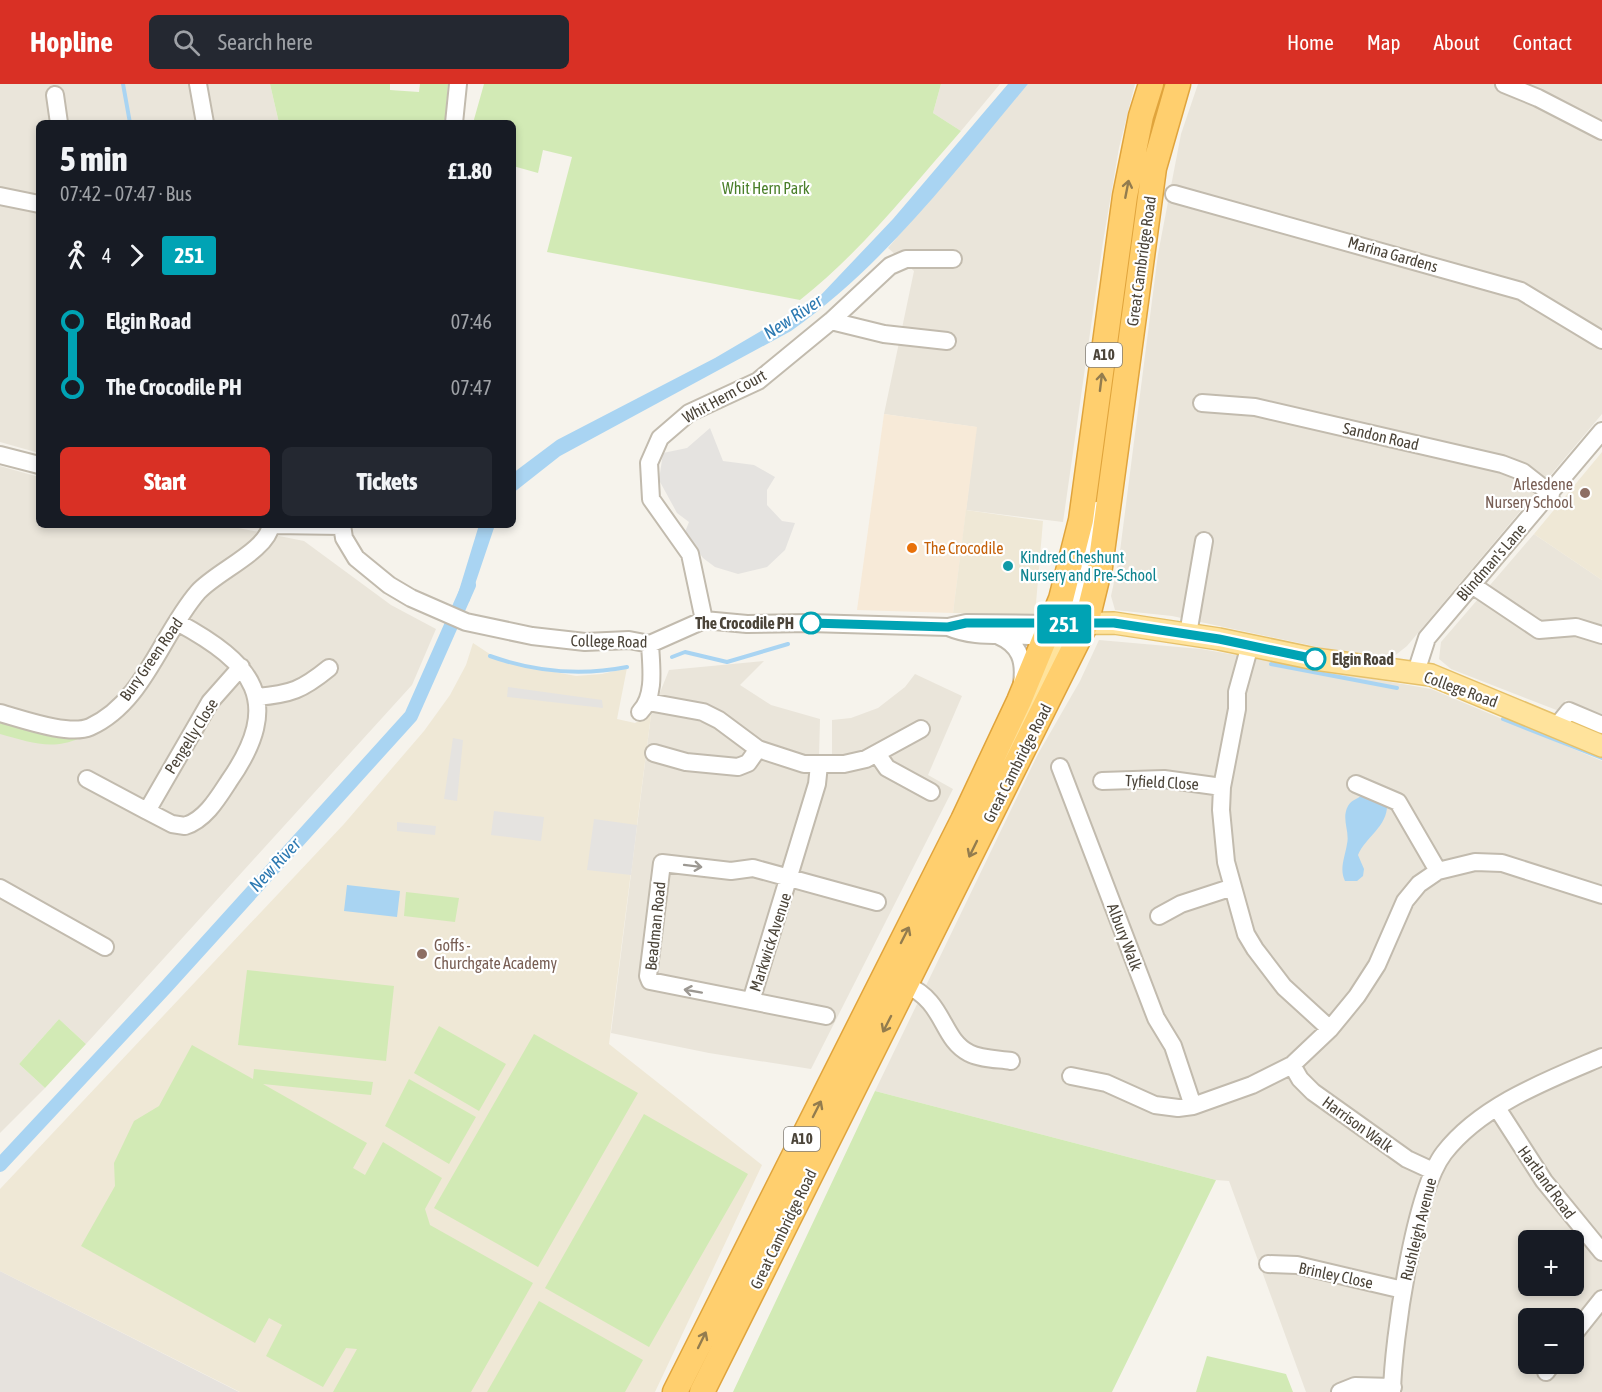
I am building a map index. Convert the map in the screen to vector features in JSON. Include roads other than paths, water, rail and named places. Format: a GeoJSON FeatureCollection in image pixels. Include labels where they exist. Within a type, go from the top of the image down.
{"type":"FeatureCollection","features":[{"type":"Feature","properties":{"kind":"highway","name":"Great Cambridge Road"},"geometry":{"type":"LineString","coordinates":[[675,1392],[963,820],[1019,702],[1067,629],[1074,553],[1081,519],[1125,196],[1141,117],[1151,84]]}},
{"type":"Feature","properties":{"kind":"highway","name":"Great Cambridge Road"},"geometry":{"type":"LineString","coordinates":[[702,1392],[906,985],[1067,629],[1100,567],[1154,168],[1178,84]]}},
{"type":"Feature","properties":{"kind":"main road","name":"College Road"},"geometry":{"type":"LineString","coordinates":[[1067,629],[1118,633],[1134,627],[1188,634],[1315,659],[1416,672],[1447,681],[1602,746]]}},
{"type":"Feature","properties":{"kind":"main road"},"geometry":{"type":"LineString","coordinates":[[963,820],[994,777],[1067,629]]}},
{"type":"Feature","properties":{"kind":"street"},"geometry":{"type":"LineString","coordinates":[[198,84],[205,120]]}},
{"type":"Feature","properties":{"kind":"street"},"geometry":{"type":"LineString","coordinates":[[454,120],[458,84]]}},
{"type":"Feature","properties":{"kind":"street"},"geometry":{"type":"LineString","coordinates":[[1504,84],[1602,130]]}},
{"type":"Feature","properties":{"kind":"street"},"geometry":{"type":"LineString","coordinates":[[55,95],[59,120]]}},
{"type":"Feature","properties":{"kind":"street","name":"Marina Gardens"},"geometry":{"type":"LineString","coordinates":[[1174,194],[1510,288],[1537,300],[1602,340]]}},
{"type":"Feature","properties":{"kind":"street"},"geometry":{"type":"LineString","coordinates":[[0,196],[36,203]]}},
{"type":"Feature","properties":{"kind":"street","name":"Whit Hern Court"},"geometry":{"type":"LineString","coordinates":[[704,620],[690,554],[651,499],[648,474],[652,451],[660,438],[689,413],[758,381],[831,321],[890,266],[906,259],[953,260]]}},
{"type":"Feature","properties":{"kind":"street"},"geometry":{"type":"LineString","coordinates":[[831,321],[884,334],[947,341]]}},
{"type":"Feature","properties":{"kind":"street","name":"Sandon Road"},"geometry":{"type":"LineString","coordinates":[[1202,403],[1255,407],[1502,464],[1523,472],[1551,494]]}},
{"type":"Feature","properties":{"kind":"street","name":"Blindman's Lane"},"geometry":{"type":"LineString","coordinates":[[1416,672],[1427,638],[1602,431]]}},
{"type":"Feature","properties":{"kind":"street"},"geometry":{"type":"LineString","coordinates":[[0,455],[36,464]]}},
{"type":"Feature","properties":{"kind":"street","name":"Bury Green Road"},"geometry":{"type":"LineString","coordinates":[[0,713],[72,729],[84,729],[99,722],[131,691],[205,584],[259,546],[268,537],[272,528]]}},
{"type":"Feature","properties":{"kind":"street","name":"College Road"},"geometry":{"type":"LineString","coordinates":[[342,528],[344,538],[356,558],[389,585],[458,619],[559,641],[629,640],[650,644],[704,620],[747,624],[809,623],[948,627],[966,623],[1067,629]]}},
{"type":"Feature","properties":{"kind":"street"},"geometry":{"type":"LineString","coordinates":[[1188,634],[1204,542]]}},
{"type":"Feature","properties":{"kind":"street"},"geometry":{"type":"LineString","coordinates":[[1472,585],[1539,630],[1576,627],[1602,635]]}},
{"type":"Feature","properties":{"kind":"street"},"geometry":{"type":"LineString","coordinates":[[87,779],[177,826],[190,825],[201,818],[228,783],[250,746],[257,723],[257,697],[241,667],[219,647],[177,622]]}},
{"type":"Feature","properties":{"kind":"street","name":"College Road"},"geometry":{"type":"LineString","coordinates":[[948,627],[966,635],[997,635],[1067,629]]}},
{"type":"Feature","properties":{"kind":"street"},"geometry":{"type":"LineString","coordinates":[[997,635],[1015,646],[1022,658],[1023,672],[1019,702]]}},
{"type":"Feature","properties":{"kind":"street"},"geometry":{"type":"LineString","coordinates":[[650,644],[644,707],[703,712],[719,720],[758,749],[792,761],[819,765],[844,765],[878,755],[921,729]]}},
{"type":"Feature","properties":{"kind":"street"},"geometry":{"type":"LineString","coordinates":[[1250,645],[1238,692],[1237,710],[1222,787],[1222,828],[1233,887],[1246,934],[1255,949],[1284,987],[1330,1029]]}},
{"type":"Feature","properties":{"kind":"street","name":"Pengelly Close"},"geometry":{"type":"LineString","coordinates":[[147,811],[210,702],[241,667]]}},
{"type":"Feature","properties":{"kind":"street"},"geometry":{"type":"LineString","coordinates":[[257,697],[290,694],[303,688],[329,668]]}},
{"type":"Feature","properties":{"kind":"street"},"geometry":{"type":"LineString","coordinates":[[1556,727],[1569,711],[1602,724]]}},
{"type":"Feature","properties":{"kind":"street"},"geometry":{"type":"LineString","coordinates":[[654,753],[686,762],[738,767],[748,762],[758,749]]}},
{"type":"Feature","properties":{"kind":"street"},"geometry":{"type":"LineString","coordinates":[[878,755],[887,768],[931,792]]}},
{"type":"Feature","properties":{"kind":"street","name":"Markwick Avenue"},"geometry":{"type":"LineString","coordinates":[[819,765],[817,784],[790,878],[751,1001],[826,1016]]}},
{"type":"Feature","properties":{"kind":"street","name":"Albury Walk"},"geometry":{"type":"LineString","coordinates":[[1060,767],[1156,1018],[1173,1046],[1193,1106]]}},
{"type":"Feature","properties":{"kind":"street","name":"Tyfield Close"},"geometry":{"type":"LineString","coordinates":[[1102,781],[1164,780],[1222,787]]}},
{"type":"Feature","properties":{"kind":"street"},"geometry":{"type":"LineString","coordinates":[[1356,784],[1398,802],[1438,871]]}},
{"type":"Feature","properties":{"kind":"street"},"geometry":{"type":"LineString","coordinates":[[1071,1076],[1106,1083],[1167,1108],[1193,1106],[1252,1085],[1292,1065],[1330,1029],[1377,965],[1405,901],[1419,884],[1438,871],[1475,862],[1502,862],[1602,895]]}},
{"type":"Feature","properties":{"kind":"street","name":"Beadman Road"},"geometry":{"type":"LineString","coordinates":[[751,1001],[650,981],[648,976],[662,863],[731,871],[753,868],[790,878]]}},
{"type":"Feature","properties":{"kind":"street","name":"Markwick Avenue"},"geometry":{"type":"LineString","coordinates":[[790,878],[877,902]]}},
{"type":"Feature","properties":{"kind":"street"},"geometry":{"type":"LineString","coordinates":[[1159,916],[1181,904],[1233,887]]}},
{"type":"Feature","properties":{"kind":"street"},"geometry":{"type":"LineString","coordinates":[[0,888],[105,948]]}},
{"type":"Feature","properties":{"kind":"street"},"geometry":{"type":"LineString","coordinates":[[906,985],[922,991],[944,1021],[954,1042],[970,1054],[1011,1061]]}},
{"type":"Feature","properties":{"kind":"street","name":"Rushleigh Avenue"},"geometry":{"type":"LineString","coordinates":[[1340,1392],[1355,1386],[1392,1389],[1403,1290],[1418,1223],[1433,1171],[1444,1152],[1497,1108],[1602,1057]]}},
{"type":"Feature","properties":{"kind":"street","name":"Harrison Walk"},"geometry":{"type":"LineString","coordinates":[[1292,1065],[1300,1079],[1313,1092],[1407,1159],[1433,1171]]}},
{"type":"Feature","properties":{"kind":"street","name":"Hartland Road"},"geometry":{"type":"LineString","coordinates":[[1497,1108],[1544,1181],[1602,1252]]}},
{"type":"Feature","properties":{"kind":"street","name":"Brinley Close"},"geometry":{"type":"LineString","coordinates":[[1268,1264],[1297,1265],[1403,1290]]}},
{"type":"Feature","properties":{"kind":"street"},"geometry":{"type":"LineString","coordinates":[[1584,1322],[1602,1299]]}},
{"type":"Feature","properties":{"kind":"water"},"geometry":{"type":"Polygon","coordinates":[[[1008,84],[1028,84],[946,183],[888,247],[825,305],[791,331],[560,456],[516,491],[516,471],[557,440],[715,358],[819,297],[893,219],[1008,84]]]}},
{"type":"Feature","properties":{"kind":"water"},"geometry":{"type":"Polygon","coordinates":[[[478,528],[494,528],[469,602],[457,597],[478,528]]]}},
{"type":"Feature","properties":{"kind":"water"},"geometry":{"type":"Polygon","coordinates":[[[1362,795],[1387,802],[1387,810],[1381,824],[1358,855],[1364,869],[1363,876],[1357,881],[1345,881],[1342,867],[1348,839],[1346,811],[1351,802],[1362,795]]]}},
{"type":"Feature","properties":{"kind":"water"},"geometry":{"type":"Polygon","coordinates":[[[347,885],[400,891],[397,917],[344,911],[347,885]]]}},
{"type":"Feature","properties":{"kind":"waterway"},"geometry":{"type":"LineString","coordinates":[[123,84],[129,120]]}},
{"type":"Feature","properties":{"kind":"waterway","name":"New River"},"geometry":{"type":"LineString","coordinates":[[0,1165],[166,987],[411,716],[469,585]]}},
{"type":"Feature","properties":{"kind":"waterway"},"geometry":{"type":"LineString","coordinates":[[672,657],[685,652],[727,662],[788,644]]}},
{"type":"Feature","properties":{"kind":"waterway"},"geometry":{"type":"LineString","coordinates":[[490,656],[524,666],[558,671],[593,671],[627,667]]}},
{"type":"Feature","properties":{"kind":"waterway"},"geometry":{"type":"LineString","coordinates":[[1271,664],[1397,688]]}},
{"type":"Feature","properties":{"kind":"waterway"},"geometry":{"type":"LineString","coordinates":[[1503,719],[1602,758]]}},
{"type":"Feature","properties":{"kind":"place","name":"Arlesdene Nursery School"},"geometry":{"type":"Point","coordinates":[1585,493]}},
{"type":"Feature","properties":{"kind":"place","name":"The Crocodile"},"geometry":{"type":"Point","coordinates":[912,548]}},
{"type":"Feature","properties":{"kind":"place","name":"Kindred Cheshunt Nursery and Pre-School"},"geometry":{"type":"Point","coordinates":[1008,566]}},
{"type":"Feature","properties":{"kind":"place","name":"The Crocodile PH"},"geometry":{"type":"Point","coordinates":[811,623]}},
{"type":"Feature","properties":{"kind":"place","name":"Elgin Road"},"geometry":{"type":"Point","coordinates":[1315,659]}},
{"type":"Feature","properties":{"kind":"place","name":"Goffs - Churchgate Academy"},"geometry":{"type":"Point","coordinates":[422,954]}},
{"type":"Feature","properties":{"kind":"park label","name":"Whit Hern Park"},"geometry":{"type":"Point","coordinates":[766,188]}}]}
